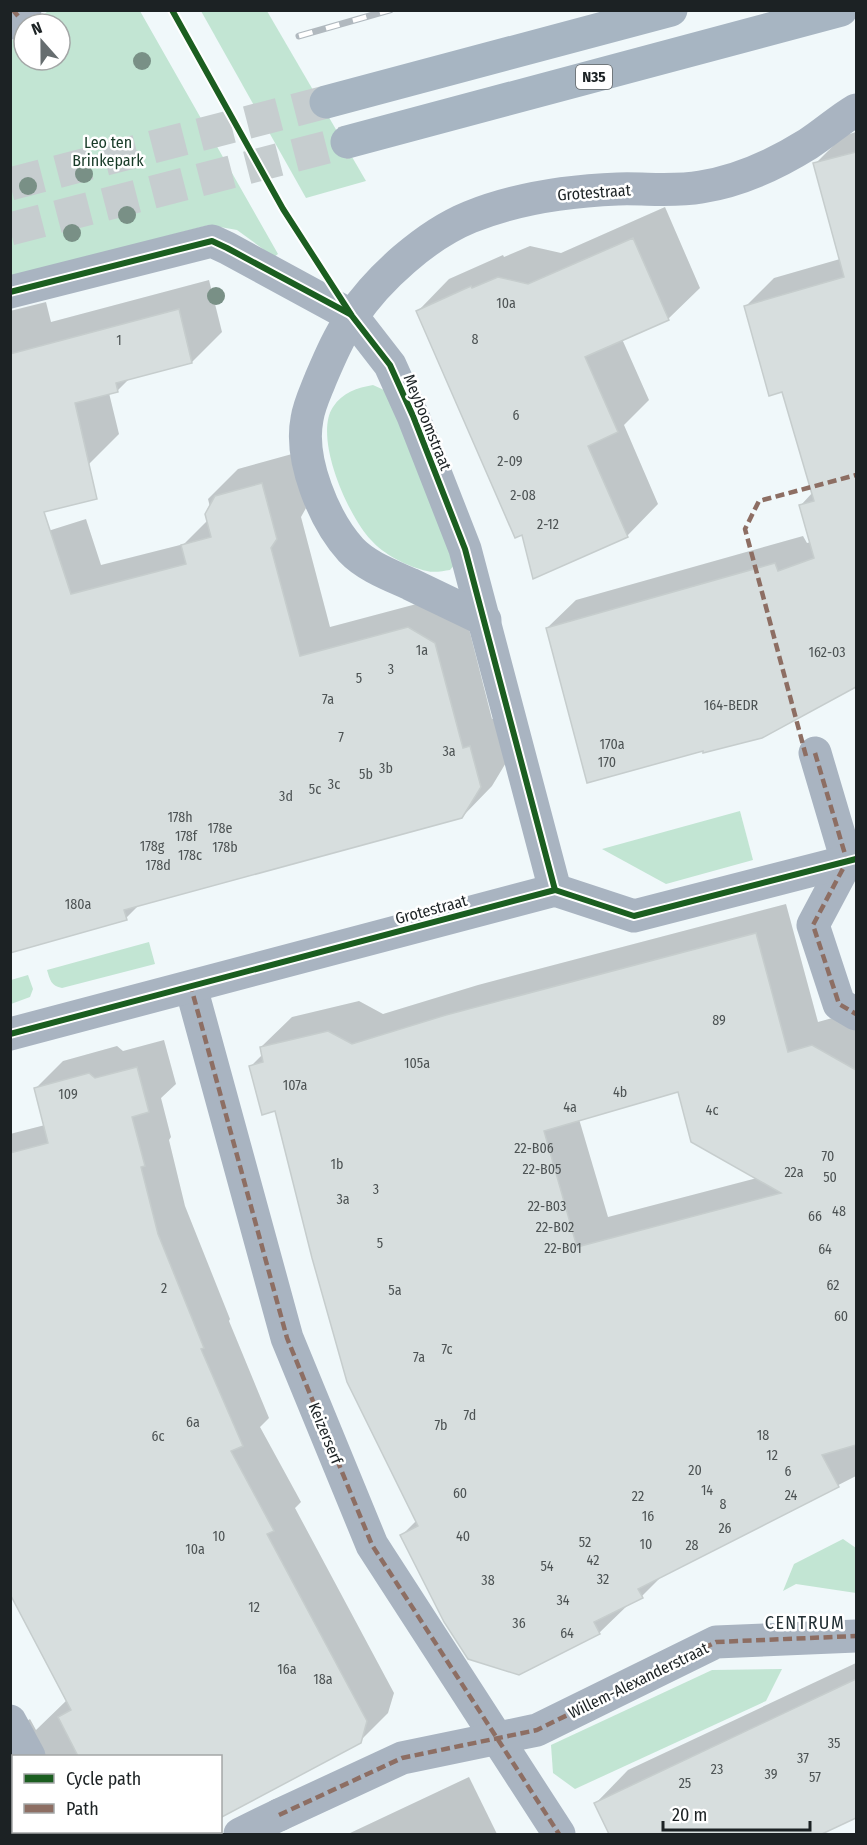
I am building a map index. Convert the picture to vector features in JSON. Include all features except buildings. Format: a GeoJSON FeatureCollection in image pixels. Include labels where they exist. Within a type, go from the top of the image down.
{"type":"FeatureCollection","features":[{"type":"Feature","properties":{"kind":"main road"},"geometry":{"type":"LineString","coordinates":[[326,102],[671,10]]}},
{"type":"Feature","properties":{"kind":"main road","name":"N35"},"geometry":{"type":"LineString","coordinates":[[347,142],[841,10]]}},
{"type":"Feature","properties":{"kind":"street"},"geometry":{"type":"LineString","coordinates":[[10,23],[25,10]]}},
{"type":"Feature","properties":{"kind":"street","name":"Grotestraat"},"geometry":{"type":"LineString","coordinates":[[352,316],[373,290],[402,261],[429,240],[467,218],[538,196],[619,189],[700,188],[736,179],[777,162],[856,110]]}},
{"type":"Feature","properties":{"kind":"street"},"geometry":{"type":"LineString","coordinates":[[10,292],[212,241],[352,316],[335,344],[306,420],[306,453],[316,486],[336,532],[353,552],[378,569],[485,620]]}},
{"type":"Feature","properties":{"kind":"street","name":"Meyboomstraat"},"geometry":{"type":"LineString","coordinates":[[352,316],[390,365],[413,416],[465,549],[555,890]]}},
{"type":"Feature","properties":{"kind":"street"},"geometry":{"type":"LineString","coordinates":[[815,753],[852,860]]}},
{"type":"Feature","properties":{"kind":"street"},"geometry":{"type":"LineString","coordinates":[[555,890],[634,916],[852,860]]}},
{"type":"Feature","properties":{"kind":"street"},"geometry":{"type":"LineString","coordinates":[[852,860],[813,925],[839,1004],[856,1014]]}},
{"type":"Feature","properties":{"kind":"street","name":"Grotestraat"},"geometry":{"type":"LineString","coordinates":[[10,1034],[555,890]]}},
{"type":"Feature","properties":{"kind":"street","name":"Keizerserf"},"geometry":{"type":"LineString","coordinates":[[191,987],[292,1349],[372,1545],[559,1834]]}},
{"type":"Feature","properties":{"kind":"street","name":"Willem-Alexanderstraat"},"geometry":{"type":"LineString","coordinates":[[240,1834],[402,1758],[537,1730],[716,1642],[856,1636]]}},
{"type":"Feature","properties":{"kind":"street"},"geometry":{"type":"LineString","coordinates":[[10,1721],[28,1755]]}},
{"type":"Feature","properties":{"kind":"green space","name":"Leo ten Brinkepark"},"geometry":{"type":"Polygon","coordinates":[[[140,11],[278,254],[274,257],[237,230],[209,225],[11,277],[11,41],[12,72],[72,72],[72,12],[47,12],[140,11]]]}},
{"type":"Feature","properties":{"kind":"green space"},"geometry":{"type":"Polygon","coordinates":[[[201,11],[267,11],[366,181],[306,198],[201,11]]]}},
{"type":"Feature","properties":{"kind":"green space"},"geometry":{"type":"Polygon","coordinates":[[[373,385],[384,390],[394,402],[455,564],[450,570],[433,572],[420,569],[382,550],[362,529],[336,476],[327,437],[328,420],[333,407],[346,394],[373,385]]]}},
{"type":"Feature","properties":{"kind":"green space"},"geometry":{"type":"Polygon","coordinates":[[[740,811],[753,860],[666,884],[602,849],[740,811]]]}},
{"type":"Feature","properties":{"kind":"green space"},"geometry":{"type":"Polygon","coordinates":[[[149,942],[155,964],[62,988],[53,984],[49,977],[47,970],[149,942]]]}},
{"type":"Feature","properties":{"kind":"green space"},"geometry":{"type":"Polygon","coordinates":[[[28,975],[33,989],[30,997],[11,1004],[11,980],[28,975]]]}},
{"type":"Feature","properties":{"kind":"green space"},"geometry":{"type":"Polygon","coordinates":[[[843,1539],[856,1548],[856,1593],[796,1584],[783,1591],[794,1564],[843,1539]]]}},
{"type":"Feature","properties":{"kind":"green space"},"geometry":{"type":"Polygon","coordinates":[[[782,1669],[766,1701],[575,1789],[553,1773],[551,1745],[712,1670],[782,1669]]]}},
{"type":"Feature","properties":{"kind":"tunnel"},"geometry":{"type":"LineString","coordinates":[[10,184],[326,102]]}},
{"type":"Feature","properties":{"kind":"tunnel"},"geometry":{"type":"LineString","coordinates":[[10,229],[347,142]]}},
{"type":"Feature","properties":{"kind":"railway"},"geometry":{"type":"LineString","coordinates":[[299,36],[390,10]]}},
{"type":"Feature","properties":{"kind":"marked path"},"geometry":{"type":"LineString","coordinates":[[806,756],[745,529],[759,501],[856,475]]}},
{"type":"Feature","properties":{"kind":"marked path"},"geometry":{"type":"LineString","coordinates":[[815,753],[847,861],[813,925],[839,1004],[856,1014]]}},
{"type":"Feature","properties":{"kind":"marked path"},"geometry":{"type":"LineString","coordinates":[[195,986],[191,987],[287,1338],[372,1545],[559,1834]]}},
{"type":"Feature","properties":{"kind":"marked path"},"geometry":{"type":"LineString","coordinates":[[279,1815],[402,1758],[537,1730],[716,1642],[856,1636]]}},
{"type":"Feature","properties":{"kind":"cycle path"},"geometry":{"type":"LineString","coordinates":[[172,10],[283,209],[352,316],[390,365],[413,416],[465,549],[555,890]]}},
{"type":"Feature","properties":{"kind":"cycle path"},"geometry":{"type":"LineString","coordinates":[[10,292],[212,241],[350,314]]}},
{"type":"Feature","properties":{"kind":"cycle path"},"geometry":{"type":"LineString","coordinates":[[10,1034],[555,890],[634,916],[856,859]]}},
{"type":"Feature","properties":{"kind":"district","name":"CENTRUM"},"geometry":{"type":"Point","coordinates":[805,1623]}}]}
